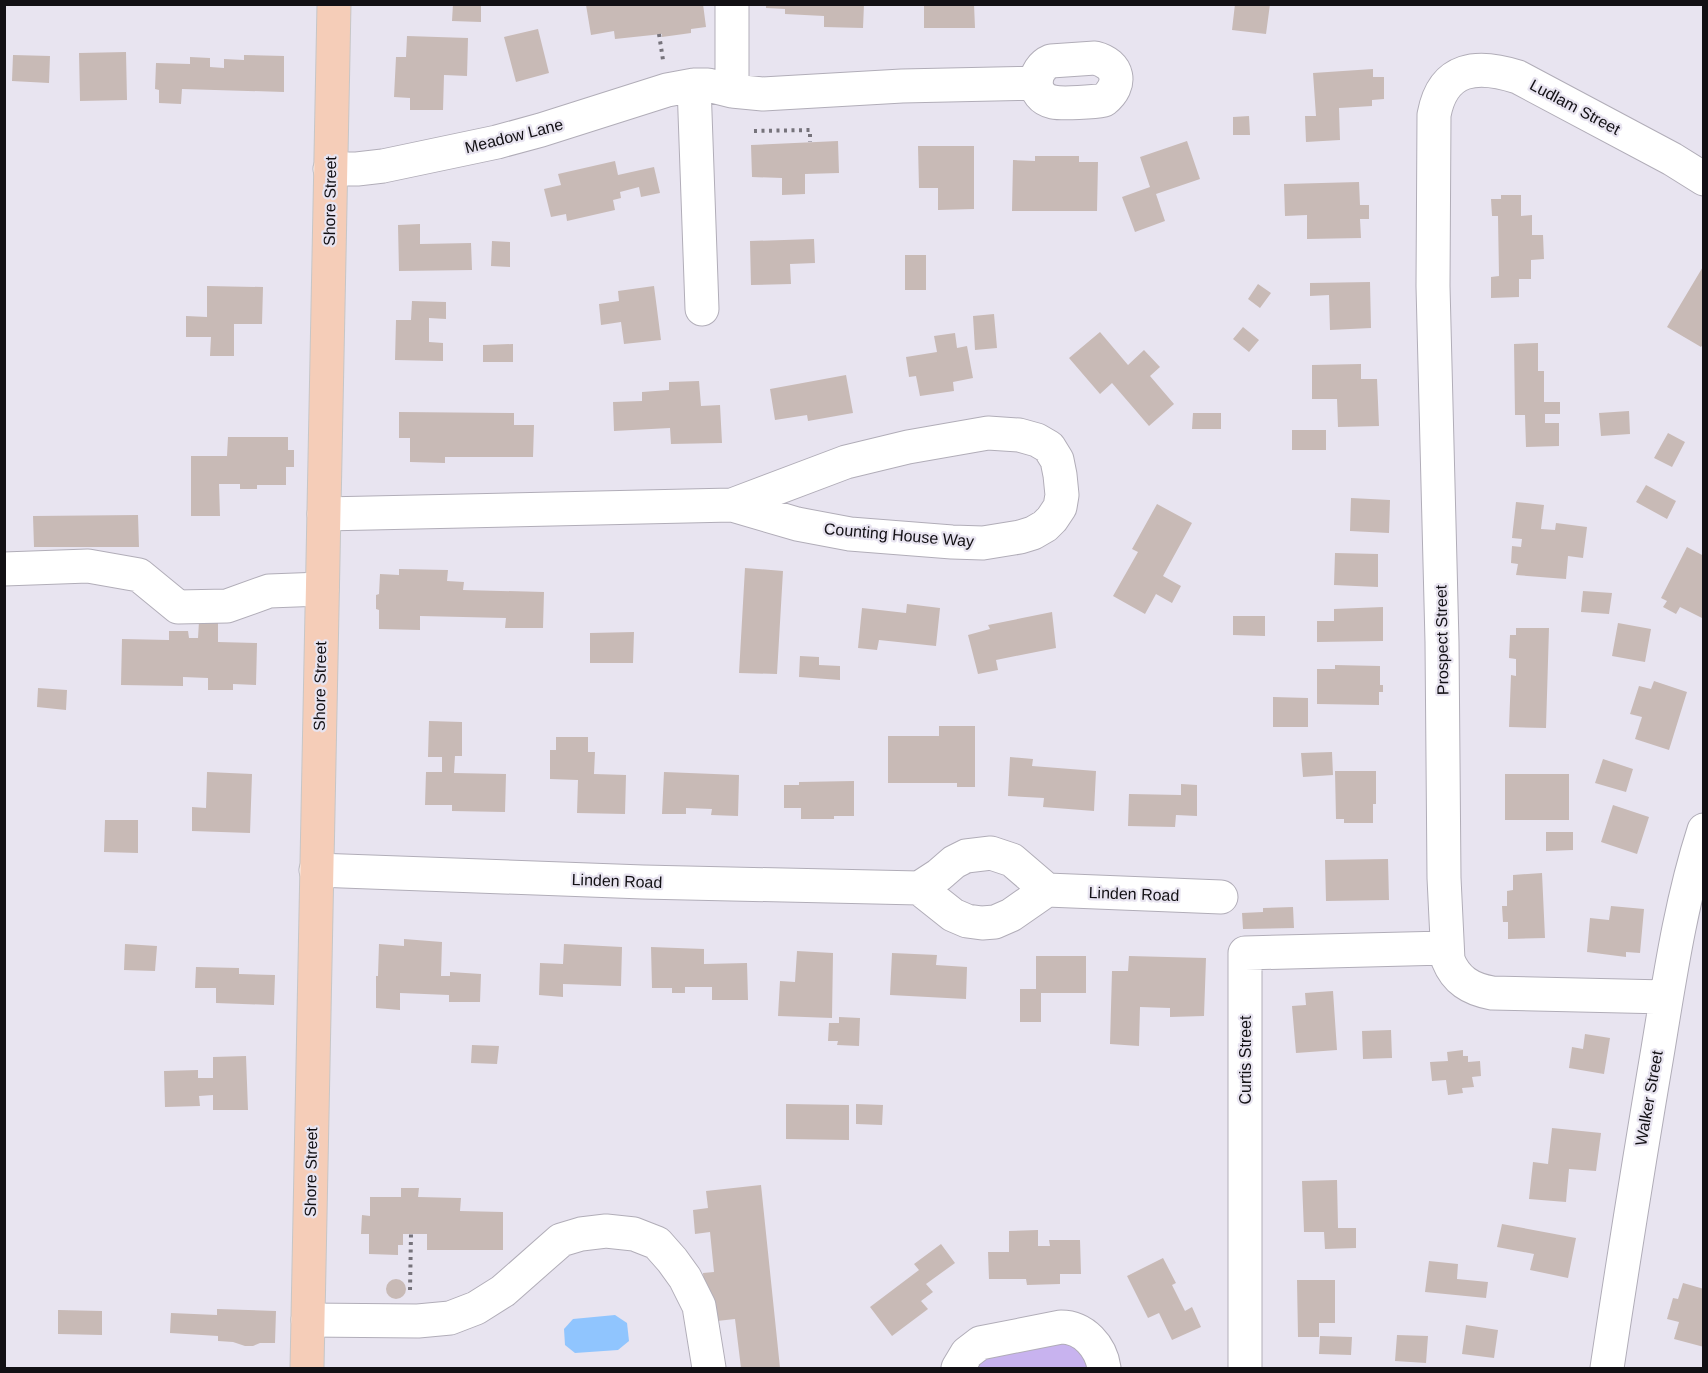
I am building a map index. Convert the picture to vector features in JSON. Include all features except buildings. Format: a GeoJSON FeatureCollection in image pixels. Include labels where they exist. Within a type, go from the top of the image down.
{"type":"FeatureCollection","features":[{"type":"Feature","properties":{"kind":"main road","name":"Shore Street"},"geometry":{"type":"LineString","coordinates":[[307,1368],[334,4]]}},
{"type":"Feature","properties":{"kind":"street"},"geometry":{"type":"LineString","coordinates":[[732,4],[732,91]]}},
{"type":"Feature","properties":{"kind":"street","name":"Ludlam Street"},"geometry":{"type":"LineString","coordinates":[[1443,89],[1461,74],[1474,70],[1488,69],[1518,77],[1672,159],[1704,179]]}},
{"type":"Feature","properties":{"kind":"street","name":"Meadow Lane"},"geometry":{"type":"LineString","coordinates":[[330,169],[383,166],[497,142],[667,90],[694,85],[708,85],[732,91],[763,94],[902,86],[1036,83]]}},
{"type":"Feature","properties":{"kind":"street"},"geometry":{"type":"LineString","coordinates":[[694,85],[702,309]]}},
{"type":"Feature","properties":{"kind":"street","name":"Prospect Street"},"geometry":{"type":"LineString","coordinates":[[1443,89],[1436,101],[1434,115],[1433,286],[1448,960],[1456,975],[1470,987],[1480,991],[1503,994],[1666,997]]}},
{"type":"Feature","properties":{"kind":"street","name":"Counting House Way"},"geometry":{"type":"LineString","coordinates":[[324,514],[732,505],[797,524],[850,534],[983,543],[1020,537],[1045,526],[1060,507],[1062,495],[1057,460],[1049,447],[1037,440],[1019,435],[996,433],[908,447],[846,462],[732,505]]}},
{"type":"Feature","properties":{"kind":"street"},"geometry":{"type":"LineString","coordinates":[[4,569],[88,566],[140,575],[178,607],[227,606],[269,591],[322,589]]}},
{"type":"Feature","properties":{"kind":"street","name":"Walker Street"},"geometry":{"type":"LineString","coordinates":[[1607,1368],[1636,1174],[1666,997],[1685,900],[1704,830]]}},
{"type":"Feature","properties":{"kind":"street"},"geometry":{"type":"LineString","coordinates":[[991,853],[1012,860],[1047,890],[1011,915],[995,922],[982,923],[967,921],[953,915],[919,888],[966,856],[991,853]]}},
{"type":"Feature","properties":{"kind":"street","name":"Linden Road"},"geometry":{"type":"LineString","coordinates":[[316,870],[919,888]]}},
{"type":"Feature","properties":{"kind":"street","name":"Linden Road"},"geometry":{"type":"LineString","coordinates":[[1047,890],[1221,897]]}},
{"type":"Feature","properties":{"kind":"street","name":"Curtis Street"},"geometry":{"type":"LineString","coordinates":[[1245,1368],[1245,953],[1446,948]]}},
{"type":"Feature","properties":{"kind":"street"},"geometry":{"type":"LineString","coordinates":[[308,1320],[410,1321],[450,1318],[476,1308],[503,1291],[561,1240],[581,1234],[606,1231],[634,1234],[657,1244],[685,1278],[699,1306],[709,1368]]}},
{"type":"Feature","properties":{"kind":"street"},"geometry":{"type":"LineString","coordinates":[[958,1368],[967,1353],[980,1343],[1061,1327],[1069,1327],[1090,1339],[1099,1350],[1104,1368]]}},
{"type":"Feature","properties":{"kind":"path"},"geometry":{"type":"LineString","coordinates":[[754,131],[810,130],[810,142]]}},
{"type":"Feature","properties":{"kind":"path"},"geometry":{"type":"LineString","coordinates":[[410,1321],[411,1234]]}},
{"type":"Feature","properties":{"kind":"shaded area"},"geometry":{"type":"Polygon","coordinates":[[[1067,1338],[1086,1360],[1087,1368],[969,1368],[976,1358],[1067,1338]]]}},
{"type":"Feature","properties":{"kind":"water"},"geometry":{"type":"Polygon","coordinates":[[[615,1315],[627,1323],[629,1341],[618,1350],[575,1353],[565,1345],[564,1329],[573,1319],[615,1315]]]}}]}
